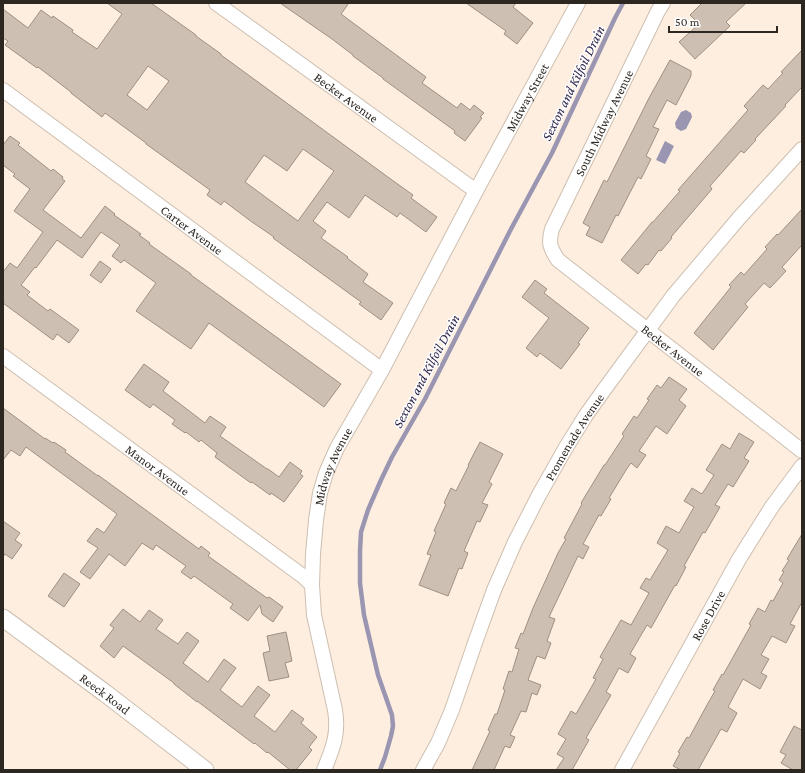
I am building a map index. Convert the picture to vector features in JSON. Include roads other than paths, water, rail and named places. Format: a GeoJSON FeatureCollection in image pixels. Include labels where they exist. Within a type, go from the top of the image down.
{"type":"FeatureCollection","features":[{"type":"Feature","properties":{"kind":"street","name":"Becker Avenue"},"geometry":{"type":"LineString","coordinates":[[216,3],[476,192]]}},
{"type":"Feature","properties":{"kind":"street","name":"South Midway Avenue"},"geometry":{"type":"LineString","coordinates":[[550,245],[552,229],[663,3]]}},
{"type":"Feature","properties":{"kind":"street","name":"Midway Street"},"geometry":{"type":"LineString","coordinates":[[476,192],[573,5]]}},
{"type":"Feature","properties":{"kind":"street","name":"Carter Avenue"},"geometry":{"type":"LineString","coordinates":[[3,90],[382,370]]}},
{"type":"Feature","properties":{"kind":"street","name":"Promenade Avenue"},"geometry":{"type":"LineString","coordinates":[[424,770],[438,743],[452,710],[494,590],[515,542],[565,449],[609,382],[673,296],[739,218],[802,149]]}},
{"type":"Feature","properties":{"kind":"street","name":"Midway Avenue"},"geometry":{"type":"LineString","coordinates":[[324,770],[333,748],[337,731],[337,721],[314,615],[312,585],[313,554],[320,493],[326,472],[337,448],[382,370],[476,192]]}},
{"type":"Feature","properties":{"kind":"street","name":"Becker Avenue"},"geometry":{"type":"LineString","coordinates":[[550,245],[552,252],[558,260],[802,451]]}},
{"type":"Feature","properties":{"kind":"street","name":"Manor Avenue"},"geometry":{"type":"LineString","coordinates":[[3,356],[304,577],[312,585]]}},
{"type":"Feature","properties":{"kind":"street","name":"Rose Drive"},"geometry":{"type":"LineString","coordinates":[[622,770],[739,559],[771,508],[802,466]]}},
{"type":"Feature","properties":{"kind":"street","name":"Reeck Road"},"geometry":{"type":"LineString","coordinates":[[3,618],[105,693],[205,770]]}},
{"type":"Feature","properties":{"kind":"waterway","name":"Sexton and Kilfoil Drain"},"geometry":{"type":"LineString","coordinates":[[380,770],[393,726],[392,715],[378,675],[364,615],[360,583],[361,532],[368,510],[392,457],[425,399],[511,229],[552,153],[623,3]]}}]}
